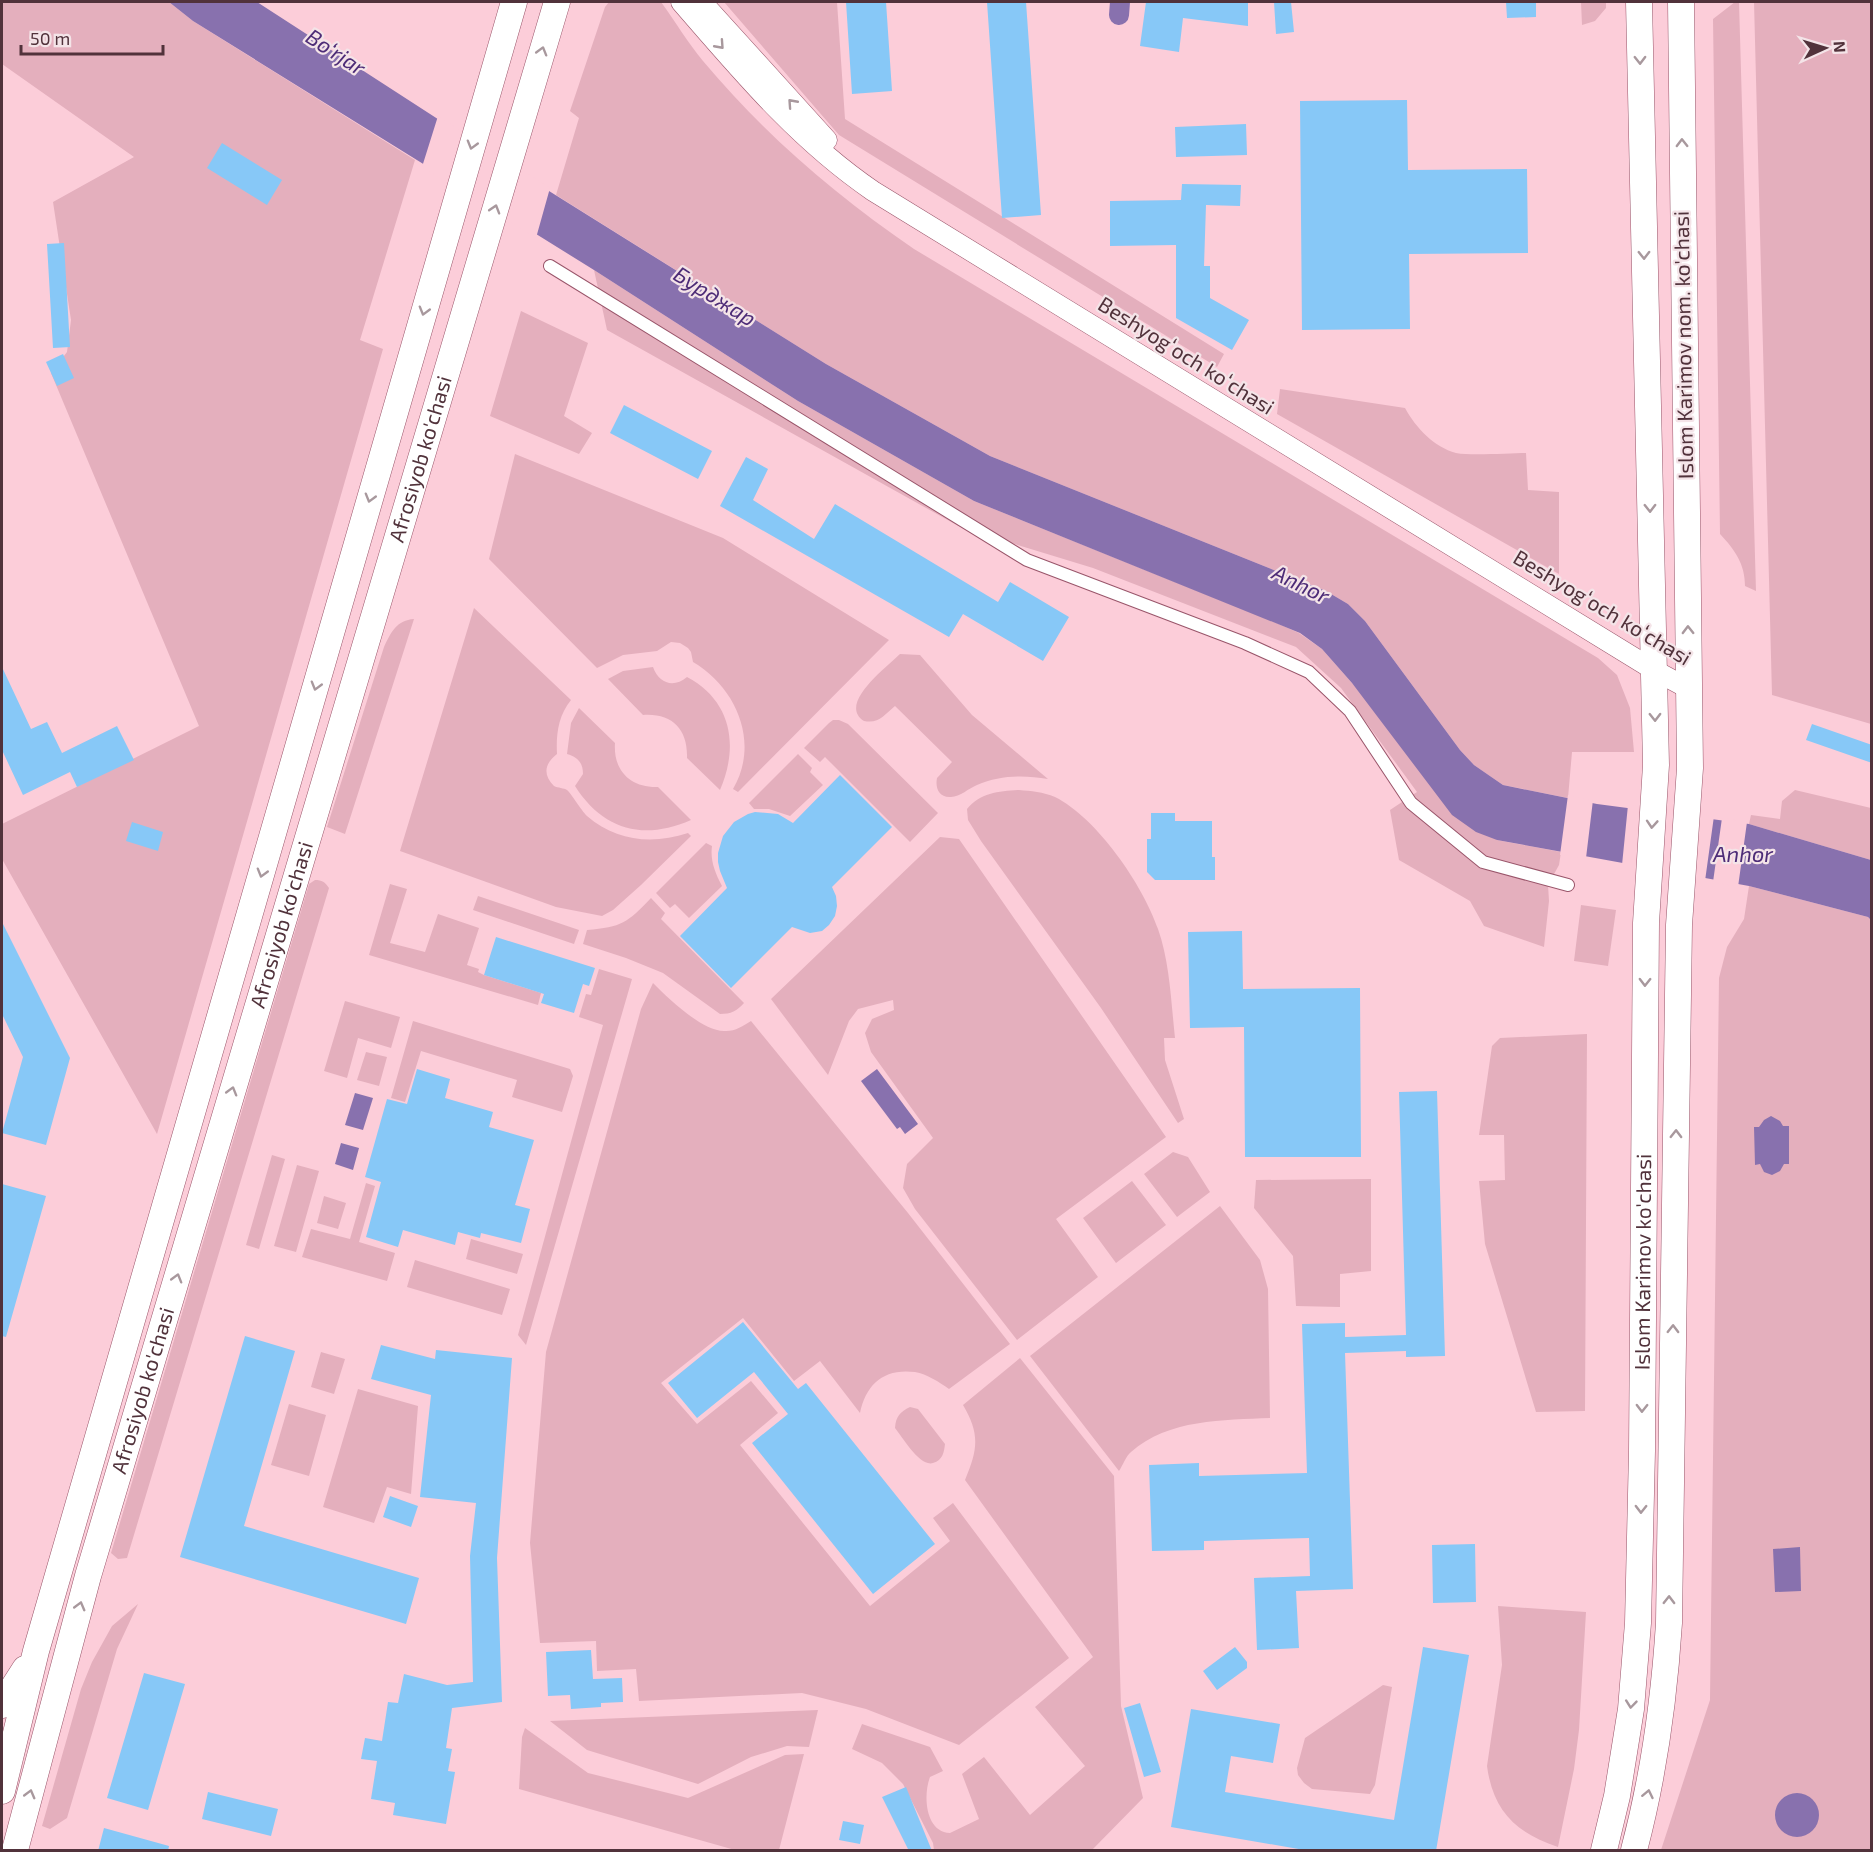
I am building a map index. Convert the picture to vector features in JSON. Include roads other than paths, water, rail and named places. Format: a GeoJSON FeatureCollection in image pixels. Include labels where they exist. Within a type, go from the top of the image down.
{"type":"FeatureCollection","features":[{"type":"Feature","properties":{"kind":"main road","name":"Afrosiyob ko'chasi"},"geometry":{"type":"LineString","coordinates":[[2,1791],[36,1651],[514,2]]}},
{"type":"Feature","properties":{"kind":"main road","name":"Afrosiyob ko'chasi"},"geometry":{"type":"LineString","coordinates":[[15,1851],[88,1576],[557,2]]}},
{"type":"Feature","properties":{"kind":"main road","name":"Islom Karimov nom. ko'chasi"},"geometry":{"type":"LineString","coordinates":[[1639,2],[1654,662]]}},
{"type":"Feature","properties":{"kind":"main road","name":"Islom Karimov nom. ko'chasi"},"geometry":{"type":"LineString","coordinates":[[1680,2],[1689,689]]}},
{"type":"Feature","properties":{"kind":"main road"},"geometry":{"type":"LineString","coordinates":[[1643,188],[1683,187]]}},
{"type":"Feature","properties":{"kind":"main road","name":"Islom Karimov ko'chasi"},"geometry":{"type":"LineString","coordinates":[[1604,1851],[1627,1738],[1638,1623],[1642,1439],[1646,923],[1656,765],[1654,662]]}},
{"type":"Feature","properties":{"kind":"main road","name":"Islom Karimov ko'chasi"},"geometry":{"type":"LineString","coordinates":[[1634,1851],[1648,1796],[1658,1738],[1669,1623],[1679,925],[1690,768],[1689,689]]}},
{"type":"Feature","properties":{"kind":"main road"},"geometry":{"type":"LineString","coordinates":[[2,1705],[36,1651]]}},
{"type":"Feature","properties":{"kind":"street","name":"Beshyogʻoch koʻchasi"},"geometry":{"type":"LineString","coordinates":[[681,2],[794,127],[829,159],[873,191],[1654,662]]}},
{"type":"Feature","properties":{"kind":"street","name":"Beshyogʻoch koʻchasi"},"geometry":{"type":"LineString","coordinates":[[702,2],[813,127],[881,182],[1249,415],[1470,545],[1654,662],[1689,689]]}},
{"type":"Feature","properties":{"kind":"street"},"geometry":{"type":"LineString","coordinates":[[550,266],[1027,560],[1245,643],[1309,672],[1350,711],[1411,803],[1483,862],[1568,885]]}},
{"type":"Feature","properties":{"kind":"water","name":"Бурджар"},"geometry":{"type":"Polygon","coordinates":[[[169,2],[257,2],[549,191],[826,364],[990,456],[1326,591],[1348,604],[1365,621],[1460,750],[1474,765],[1503,785],[1597,804],[1749,824],[1871,860],[1871,920],[1868,917],[1749,886],[1497,840],[1476,832],[1452,815],[1352,683],[1322,649],[1300,633],[974,501],[798,401],[594,270],[193,21],[169,2]]]}},
{"type":"Feature","properties":{"kind":"water"},"geometry":{"type":"Polygon","coordinates":[[[877,1069],[918,1124],[905,1134],[900,1127],[897,1129],[861,1081],[877,1069]]]}},
{"type":"Feature","properties":{"kind":"water"},"geometry":{"type":"Polygon","coordinates":[[[355,1093],[373,1098],[363,1130],[345,1125],[355,1093]]]}},
{"type":"Feature","properties":{"kind":"water"},"geometry":{"type":"Polygon","coordinates":[[[1771,1116],[1780,1121],[1783,1126],[1789,1126],[1789,1164],[1784,1164],[1780,1171],[1772,1175],[1764,1172],[1760,1164],[1755,1165],[1754,1127],[1759,1127],[1771,1116]]]}},
{"type":"Feature","properties":{"kind":"water"},"geometry":{"type":"Polygon","coordinates":[[[341,1143],[359,1148],[353,1170],[335,1164],[341,1143]]]}},
{"type":"Feature","properties":{"kind":"water"},"geometry":{"type":"Polygon","coordinates":[[[1800,1547],[1801,1591],[1775,1592],[1773,1549],[1800,1547]]]}},
{"type":"Feature","properties":{"kind":"water"},"geometry":{"type":"Polygon","coordinates":[[[1797,1793],[1812,1800],[1819,1815],[1812,1830],[1797,1837],[1782,1830],[1775,1815],[1782,1800],[1797,1793]]]}},
{"type":"Feature","properties":{"kind":"waterway","name":"Anhor"},"geometry":{"type":"LineString","coordinates":[[1119,15],[1120,2]]}},
{"type":"Feature","properties":{"kind":"water label","name":"Bo‘rjar"},"geometry":{"type":"Point","coordinates":[336,52]}}]}
